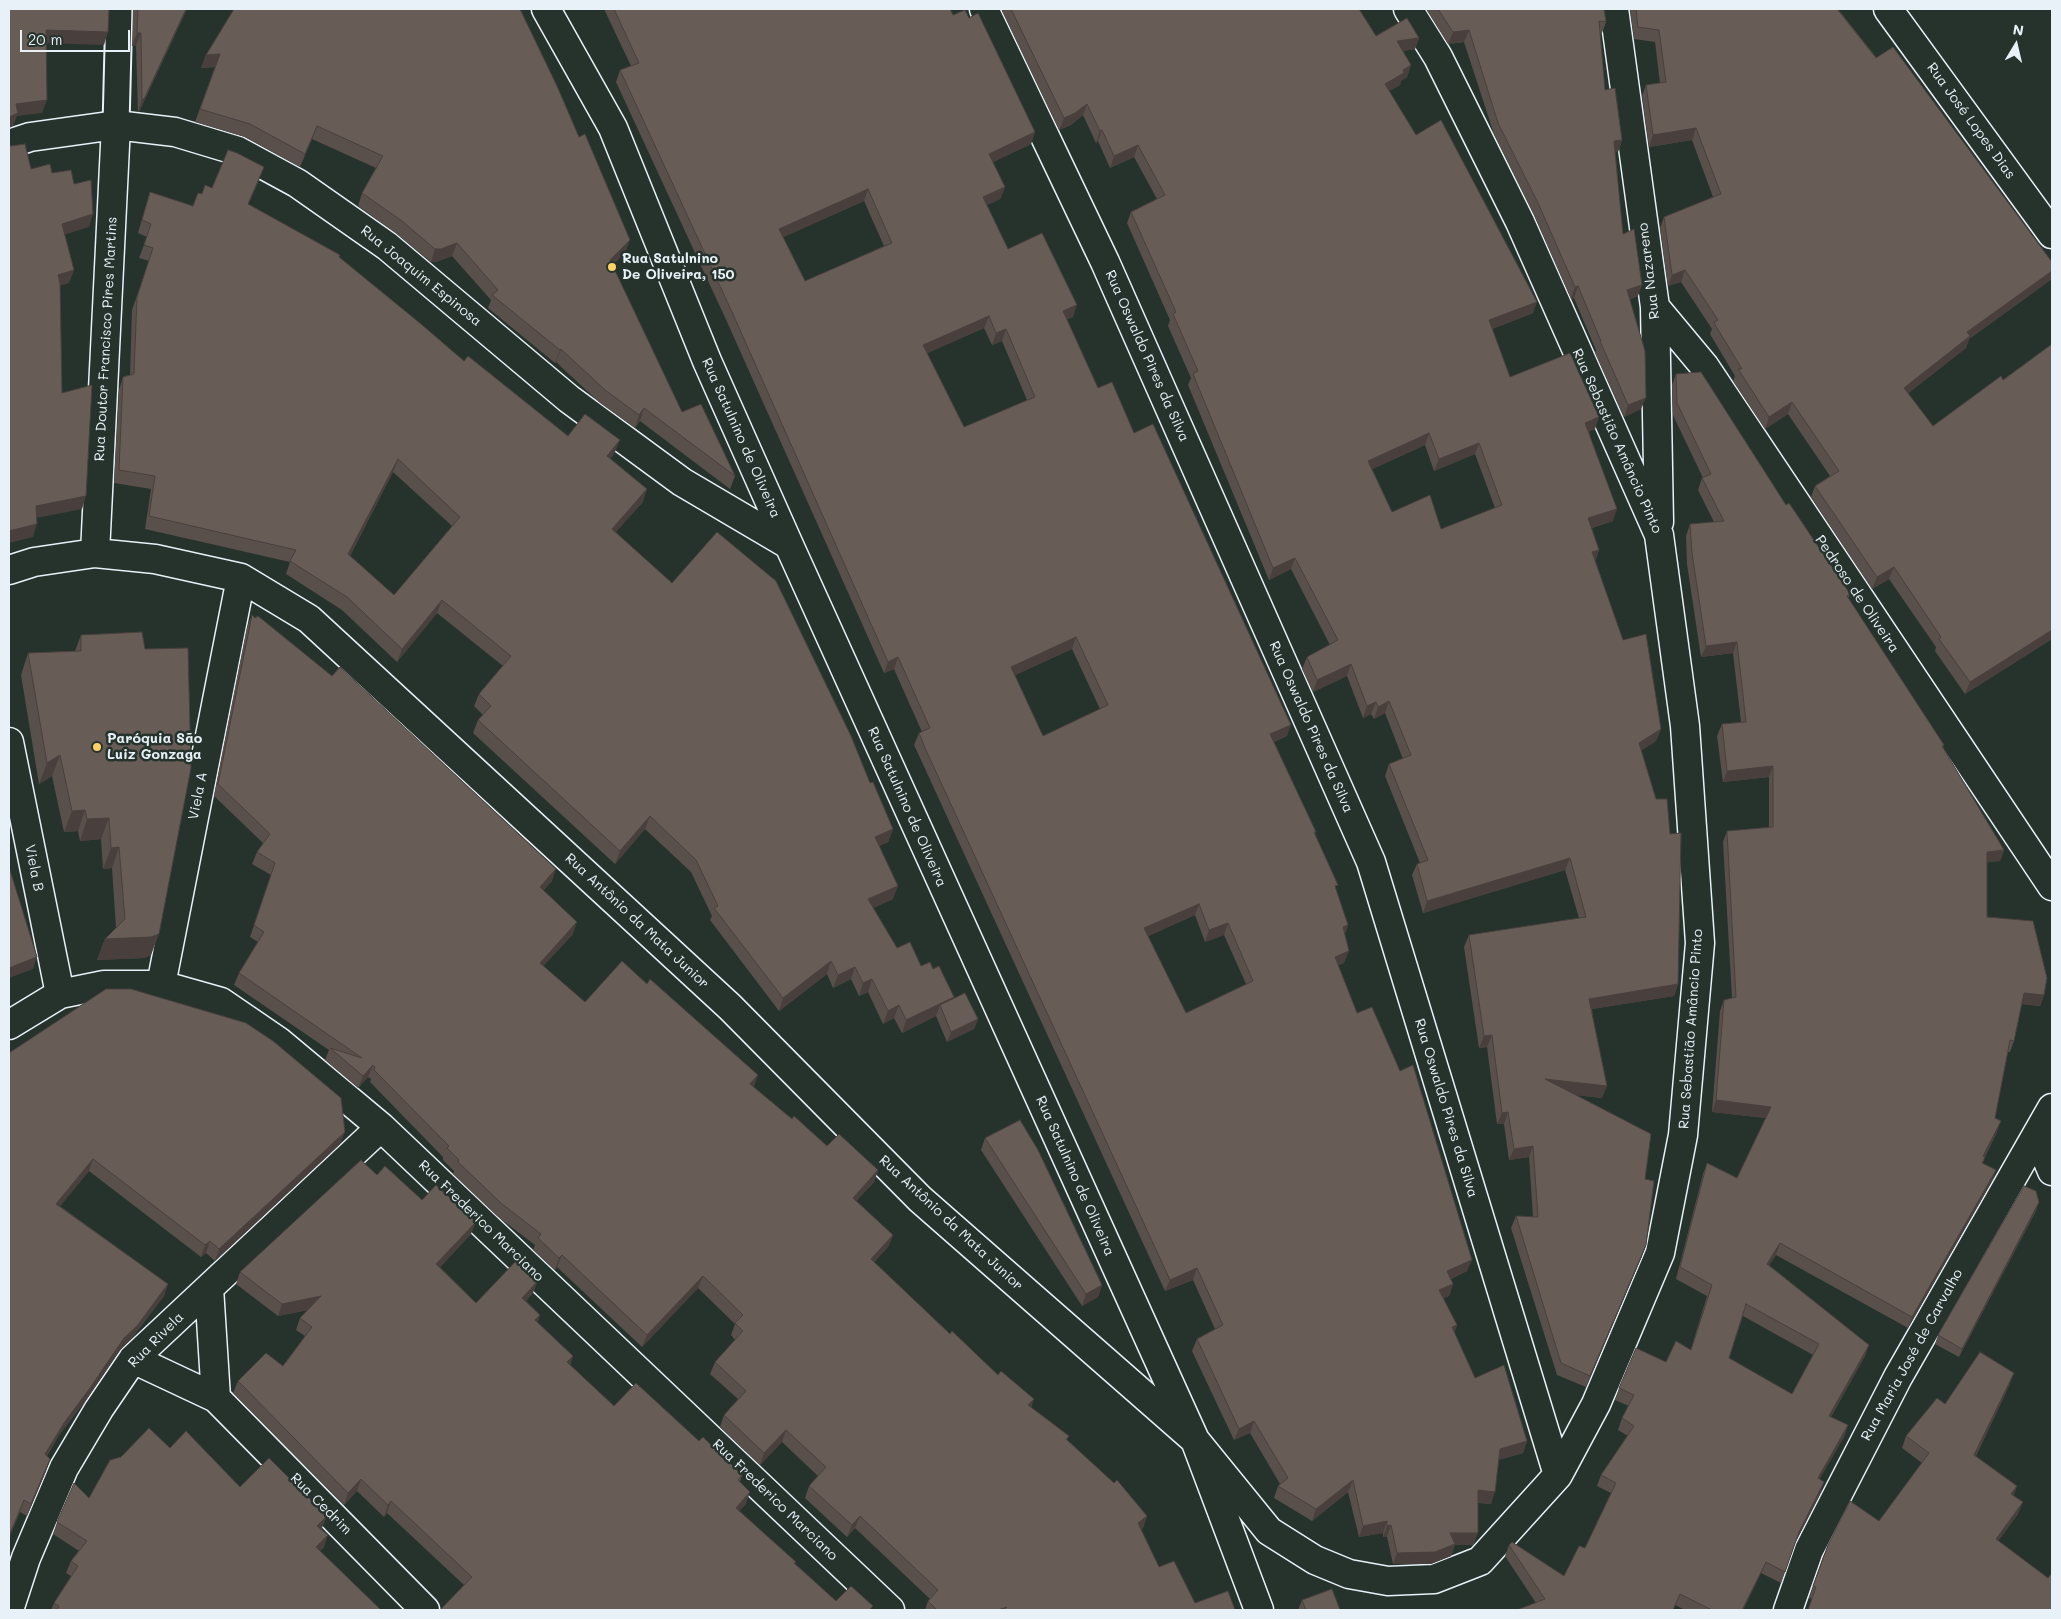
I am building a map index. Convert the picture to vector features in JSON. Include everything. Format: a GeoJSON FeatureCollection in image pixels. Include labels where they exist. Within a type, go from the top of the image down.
{"type":"FeatureCollection","features":[{"type":"Feature","properties":{"kind":"street"},"geometry":{"type":"LineString","coordinates":[[116,125],[119,9]]}},
{"type":"Feature","properties":{"kind":"street","name":"Rua Satulnino de Oliveira"},"geometry":{"type":"LineString","coordinates":[[546,9],[613,128],[707,361],[1194,1440],[1260,1610]]}},
{"type":"Feature","properties":{"kind":"street","name":"Rua Oswaldo Pires da Silva"},"geometry":{"type":"LineString","coordinates":[[984,9],[1105,262],[1371,862],[1558,1475]]}},
{"type":"Feature","properties":{"kind":"street","name":"Rua Sebastião Amâncio Pinto"},"geometry":{"type":"LineString","coordinates":[[1194,1440],[1269,1530],[1315,1560],[1349,1574],[1388,1581],[1434,1579],[1480,1561],[1558,1475],[1596,1404],[1660,1253],[1683,1135],[1700,942],[1686,726],[1659,535],[1520,222],[1438,57],[1408,9]]}},
{"type":"Feature","properties":{"kind":"street","name":"Rua Nazareno"},"geometry":{"type":"LineString","coordinates":[[1614,9],[1655,307],[1659,535]]}},
{"type":"Feature","properties":{"kind":"street","name":"Rua José Lopes Dias"},"geometry":{"type":"LineString","coordinates":[[1888,9],[2052,234]]}},
{"type":"Feature","properties":{"kind":"street","name":"Rua Joaquim Espinosa"},"geometry":{"type":"LineString","coordinates":[[9,144],[30,137],[116,125],[175,132],[238,151],[297,183],[387,246],[576,404],[682,482],[789,545]]}},
{"type":"Feature","properties":{"kind":"street","name":"Rua Doutor Francisco Pires Martins"},"geometry":{"type":"LineString","coordinates":[[96,553],[116,125]]}},
{"type":"Feature","properties":{"kind":"street","name":"Pedroso de Oliveira"},"geometry":{"type":"LineString","coordinates":[[1655,307],[1705,367],[2052,886]]}},
{"type":"Feature","properties":{"kind":"street","name":"Rua Antônio da Mata Junior"},"geometry":{"type":"LineString","coordinates":[[9,570],[34,562],[96,553],[155,559],[241,578],[309,619],[730,1007],[920,1199],[1194,1440]]}},
{"type":"Feature","properties":{"kind":"street","name":"Viela A"},"geometry":{"type":"LineString","coordinates":[[160,986],[241,578]]}},
{"type":"Feature","properties":{"kind":"street","name":"Viela B"},"geometry":{"type":"LineString","coordinates":[[9,742],[60,994]]}},
{"type":"Feature","properties":{"kind":"street","name":"Rua Frederico Marciano"},"geometry":{"type":"LineString","coordinates":[[9,1025],[60,994],[104,985],[160,986],[221,1002],[278,1040],[381,1126],[890,1610]]}},
{"type":"Feature","properties":{"kind":"street","name":"Rua Maria José de Carvalho"},"geometry":{"type":"LineString","coordinates":[[1788,1610],[1809,1550],[1898,1377],[2052,1108]]}},
{"type":"Feature","properties":{"kind":"street","name":"Rua Rivela"},"geometry":{"type":"LineString","coordinates":[[10,1610],[26,1558],[64,1468],[99,1409],[133,1359],[381,1126]]}},
{"type":"Feature","properties":{"kind":"street"},"geometry":{"type":"LineString","coordinates":[[2037,1135],[2052,1171]]}},
{"type":"Feature","properties":{"kind":"street"},"geometry":{"type":"LineString","coordinates":[[208,1288],[216,1398]]}},
{"type":"Feature","properties":{"kind":"street","name":"Rua Cedrim"},"geometry":{"type":"LineString","coordinates":[[133,1359],[216,1398],[425,1610]]}},
{"type":"Feature","properties":{"kind":"building"},"geometry":{"type":"Polygon","coordinates":[[[9,9],[109,9],[108,32],[46,30],[47,100],[16,104],[18,113],[9,117],[9,9]]]}},
{"type":"Feature","properties":{"kind":"building"},"geometry":{"type":"Polygon","coordinates":[[[138,9],[186,9],[144,99],[142,99],[141,33],[137,33],[138,9]]]}},
{"type":"Feature","properties":{"kind":"building"},"geometry":{"type":"Polygon","coordinates":[[[234,9],[520,9],[579,137],[585,134],[630,240],[610,260],[682,412],[701,404],[735,476],[644,408],[639,415],[605,390],[561,349],[492,295],[498,290],[457,243],[441,249],[435,249],[402,221],[362,193],[383,156],[317,126],[305,154],[250,124],[200,109],[220,54],[206,55],[234,9]]]}},
{"type":"Feature","properties":{"kind":"building"},"geometry":{"type":"Polygon","coordinates":[[[614,9],[950,9],[953,15],[965,10],[969,18],[978,13],[1035,132],[989,154],[1005,187],[983,197],[1008,249],[1042,233],[1077,305],[1063,311],[1098,388],[1112,382],[1134,433],[1153,424],[1291,725],[1270,734],[1316,832],[1314,832],[1338,885],[1335,886],[1348,925],[1343,927],[1349,951],[1335,957],[1357,1013],[1372,1007],[1400,1071],[1413,1065],[1472,1260],[1447,1271],[1453,1284],[1439,1290],[1457,1325],[1452,1327],[1475,1378],[1504,1365],[1527,1441],[1500,1449],[1495,1492],[1478,1490],[1478,1533],[1450,1533],[1455,1544],[1435,1552],[1397,1553],[1391,1525],[1387,1526],[1387,1521],[1363,1526],[1353,1480],[1316,1509],[1278,1486],[1288,1478],[1254,1421],[1239,1429],[1197,1339],[1223,1325],[1197,1268],[1170,1280],[925,748],[919,733],[930,728],[898,657],[888,662],[732,312],[620,70],[639,63],[614,9]],[[868,189],[779,229],[805,281],[892,243],[868,189]],[[989,316],[923,345],[964,427],[1035,397],[1006,329],[996,333],[989,316]],[[1076,637],[1011,667],[1043,736],[1108,705],[1076,637]],[[1199,904],[1144,928],[1186,1013],[1253,981],[1228,923],[1209,930],[1199,904]]]}},
{"type":"Feature","properties":{"kind":"building"},"geometry":{"type":"Polygon","coordinates":[[[1011,9],[1359,9],[1376,36],[1407,18],[1419,38],[1397,41],[1411,65],[1403,70],[1404,73],[1385,84],[1416,135],[1441,120],[1537,302],[1489,320],[1510,377],[1570,353],[1599,417],[1585,423],[1617,509],[1588,518],[1599,550],[1592,552],[1623,640],[1646,634],[1661,729],[1639,743],[1656,799],[1667,799],[1670,834],[1681,833],[1678,984],[1589,999],[1607,1086],[1545,1079],[1651,1134],[1645,1179],[1654,1181],[1646,1245],[1590,1376],[1561,1363],[1516,1216],[1538,1217],[1533,1146],[1514,1149],[1508,1112],[1502,1113],[1492,1035],[1484,1036],[1469,935],[1586,917],[1570,858],[1427,901],[1417,864],[1428,860],[1389,764],[1411,755],[1389,701],[1378,707],[1376,702],[1367,706],[1351,664],[1317,680],[1307,657],[1338,640],[1295,558],[1273,568],[1193,374],[1198,371],[1173,314],[1176,312],[1131,212],[1165,195],[1138,145],[1114,156],[1087,104],[1064,118],[1011,9]],[[1429,433],[1368,461],[1392,512],[1430,495],[1441,529],[1502,505],[1479,443],[1439,459],[1429,433]]]}},
{"type":"Feature","properties":{"kind":"building"},"geometry":{"type":"Polygon","coordinates":[[[1438,9],[1604,9],[1606,22],[1599,21],[1605,90],[1615,88],[1622,140],[1614,141],[1623,234],[1634,229],[1642,285],[1627,290],[1645,351],[1646,398],[1628,405],[1578,286],[1575,287],[1538,203],[1498,123],[1469,30],[1453,32],[1438,9]]]}},
{"type":"Feature","properties":{"kind":"building"},"geometry":{"type":"Polygon","coordinates":[[[1636,9],[1837,9],[1876,58],[1893,47],[2052,262],[2052,271],[1967,332],[1970,336],[1904,388],[1933,426],[2001,376],[2003,380],[2052,344],[2052,630],[1970,682],[1939,639],[1941,637],[1894,567],[1877,577],[1815,486],[1839,471],[1792,402],[1769,417],[1738,369],[1742,369],[1714,323],[1718,320],[1685,270],[1672,275],[1664,217],[1721,194],[1696,128],[1653,135],[1646,85],[1666,82],[1659,30],[1638,27],[1636,9]]]}},
{"type":"Feature","properties":{"kind":"building"},"geometry":{"type":"Polygon","coordinates":[[[25,144],[31,169],[50,164],[52,173],[71,170],[74,184],[91,180],[93,214],[62,224],[74,270],[58,275],[60,283],[62,393],[92,385],[86,496],[36,506],[37,524],[9,531],[9,145],[25,144]]]}},
{"type":"Feature","properties":{"kind":"building"},"geometry":{"type":"Polygon","coordinates":[[[228,150],[264,167],[248,204],[340,255],[339,257],[464,361],[468,356],[568,436],[585,414],[620,440],[607,456],[647,489],[612,529],[672,583],[717,532],[776,581],[851,736],[870,783],[873,782],[893,829],[875,837],[898,886],[868,899],[897,948],[910,942],[921,966],[930,962],[933,969],[939,966],[954,997],[906,1020],[899,1005],[888,1011],[872,979],[863,983],[855,967],[838,975],[831,961],[783,998],[714,908],[718,906],[696,860],[650,816],[620,851],[478,720],[491,706],[479,694],[511,656],[442,600],[402,649],[347,597],[290,561],[296,550],[149,516],[155,476],[119,470],[123,377],[134,374],[137,297],[153,248],[144,245],[151,224],[142,220],[150,192],[193,206],[198,193],[202,194],[205,185],[212,188],[228,150]],[[398,459],[348,554],[394,595],[460,517],[398,459]]]}},
{"type":"Feature","properties":{"kind":"building"},"geometry":{"type":"Polygon","coordinates":[[[1701,372],[1786,505],[1789,503],[1850,594],[1847,596],[1944,745],[1942,746],[2004,850],[1987,852],[1987,917],[2033,921],[2047,978],[2044,995],[2024,993],[2014,1041],[2010,1040],[1995,1118],[2001,1121],[1983,1156],[1985,1157],[1982,1163],[1996,1170],[1912,1317],[1780,1243],[1767,1264],[1869,1345],[1829,1416],[1848,1425],[1818,1478],[1824,1482],[1799,1532],[1785,1572],[1766,1562],[1742,1610],[1712,1610],[1680,1594],[1673,1610],[1517,1610],[1545,1599],[1509,1545],[1512,1542],[1564,1576],[1579,1546],[1585,1548],[1616,1483],[1601,1475],[1634,1426],[1622,1418],[1634,1395],[1619,1388],[1636,1348],[1666,1362],[1676,1341],[1691,1350],[1712,1285],[1680,1267],[1707,1163],[1737,1178],[1771,1107],[1716,1100],[1724,1000],[1736,997],[1727,831],[1773,827],[1773,766],[1727,771],[1722,724],[1746,722],[1737,642],[1706,646],[1692,553],[1690,524],[1724,521],[1702,478],[1711,474],[1677,403],[1676,374],[1701,372]],[[1746,1304],[1729,1358],[1792,1394],[1819,1344],[1746,1304]]]}},
{"type":"Feature","properties":{"kind":"building"},"geometry":{"type":"Polygon","coordinates":[[[252,615],[255,618],[258,616],[332,676],[340,667],[556,869],[540,887],[577,922],[540,963],[585,1002],[622,961],[647,984],[650,979],[758,1075],[750,1084],[792,1119],[794,1116],[827,1146],[839,1134],[878,1170],[853,1198],[893,1235],[871,1259],[950,1334],[952,1331],[998,1375],[1001,1371],[1034,1399],[1028,1405],[1069,1436],[1066,1439],[1114,1483],[1117,1480],[1147,1516],[1138,1523],[1159,1567],[1174,1561],[1195,1603],[1228,1591],[1235,1610],[1004,1610],[1007,1607],[998,1610],[937,1610],[928,1601],[938,1590],[860,1516],[852,1525],[809,1486],[826,1467],[786,1430],[764,1453],[724,1415],[746,1391],[715,1362],[743,1331],[735,1323],[743,1315],[703,1276],[647,1335],[562,1255],[559,1258],[538,1238],[541,1234],[502,1204],[458,1162],[459,1160],[447,1148],[449,1146],[374,1070],[375,1067],[373,1065],[363,1076],[330,1048],[362,1058],[239,973],[264,932],[254,925],[275,863],[257,852],[270,834],[218,784],[252,615]]]}},
{"type":"Feature","properties":{"kind":"building"},"geometry":{"type":"Polygon","coordinates":[[[142,632],[145,649],[188,648],[191,768],[159,934],[151,937],[105,939],[125,919],[119,847],[111,848],[109,818],[87,819],[85,810],[72,811],[60,755],[47,763],[28,653],[81,651],[81,635],[142,632]]]}},
{"type":"Feature","properties":{"kind":"building"},"geometry":{"type":"Polygon","coordinates":[[[9,867],[37,957],[9,968],[9,867]]]}},
{"type":"Feature","properties":{"kind":"building"},"geometry":{"type":"Polygon","coordinates":[[[106,989],[131,989],[246,1023],[273,1041],[341,1098],[345,1132],[219,1249],[210,1241],[205,1245],[93,1159],[56,1204],[168,1284],[137,1326],[124,1338],[64,1423],[45,1454],[50,1459],[31,1504],[24,1500],[9,1536],[9,1053],[106,989]]]}},
{"type":"Feature","properties":{"kind":"building"},"geometry":{"type":"Polygon","coordinates":[[[965,993],[978,1019],[951,1032],[940,1005],[965,993]]]}},
{"type":"Feature","properties":{"kind":"building"},"geometry":{"type":"Polygon","coordinates":[[[1020,1120],[1038,1150],[1102,1285],[1086,1294],[985,1138],[1020,1120]]]}},
{"type":"Feature","properties":{"kind":"building"},"geometry":{"type":"Polygon","coordinates":[[[361,1160],[377,1175],[385,1166],[422,1200],[436,1185],[476,1222],[436,1264],[476,1303],[516,1261],[538,1281],[522,1298],[540,1315],[535,1320],[573,1356],[567,1362],[614,1406],[636,1383],[699,1441],[703,1437],[742,1475],[738,1480],[750,1492],[736,1508],[796,1562],[794,1563],[836,1601],[851,1586],[873,1606],[869,1610],[440,1610],[472,1577],[391,1501],[388,1505],[361,1479],[348,1493],[238,1381],[266,1353],[283,1366],[312,1327],[300,1318],[321,1296],[282,1304],[240,1272],[361,1160]]]}},
{"type":"Feature","properties":{"kind":"building"},"geometry":{"type":"Polygon","coordinates":[[[2024,1186],[2036,1191],[2039,1202],[1962,1349],[1938,1335],[2024,1186]]]}},
{"type":"Feature","properties":{"kind":"building"},"geometry":{"type":"Polygon","coordinates":[[[1980,1352],[2014,1373],[1974,1455],[2017,1486],[2011,1494],[2023,1502],[1996,1539],[2048,1578],[2052,1573],[2052,1610],[1808,1610],[1816,1587],[1813,1586],[1828,1545],[1850,1501],[1879,1521],[1929,1453],[1906,1436],[1937,1398],[1945,1404],[1980,1352]]]}},
{"type":"Feature","properties":{"kind":"building"},"geometry":{"type":"Polygon","coordinates":[[[149,1428],[170,1448],[186,1431],[240,1487],[269,1458],[327,1516],[317,1526],[328,1535],[316,1547],[381,1610],[57,1610],[59,1606],[54,1603],[78,1566],[71,1561],[87,1541],[57,1522],[74,1483],[89,1498],[110,1460],[121,1457],[149,1428]]]}},
{"type":"Feature","properties":{"kind":"building"},"geometry":{"type":"Polygon","coordinates":[[[1332,1589],[1340,1610],[1306,1610],[1302,1600],[1332,1589]]]}},
{"type":"Feature","properties":{"kind":"place","name":"Rua Satulnino De Oliveira, 150"},"geometry":{"type":"Point","coordinates":[612,267]}},
{"type":"Feature","properties":{"kind":"place","name":"Paróquia São Luiz Gonzaga"},"geometry":{"type":"Point","coordinates":[97,747]}}]}
